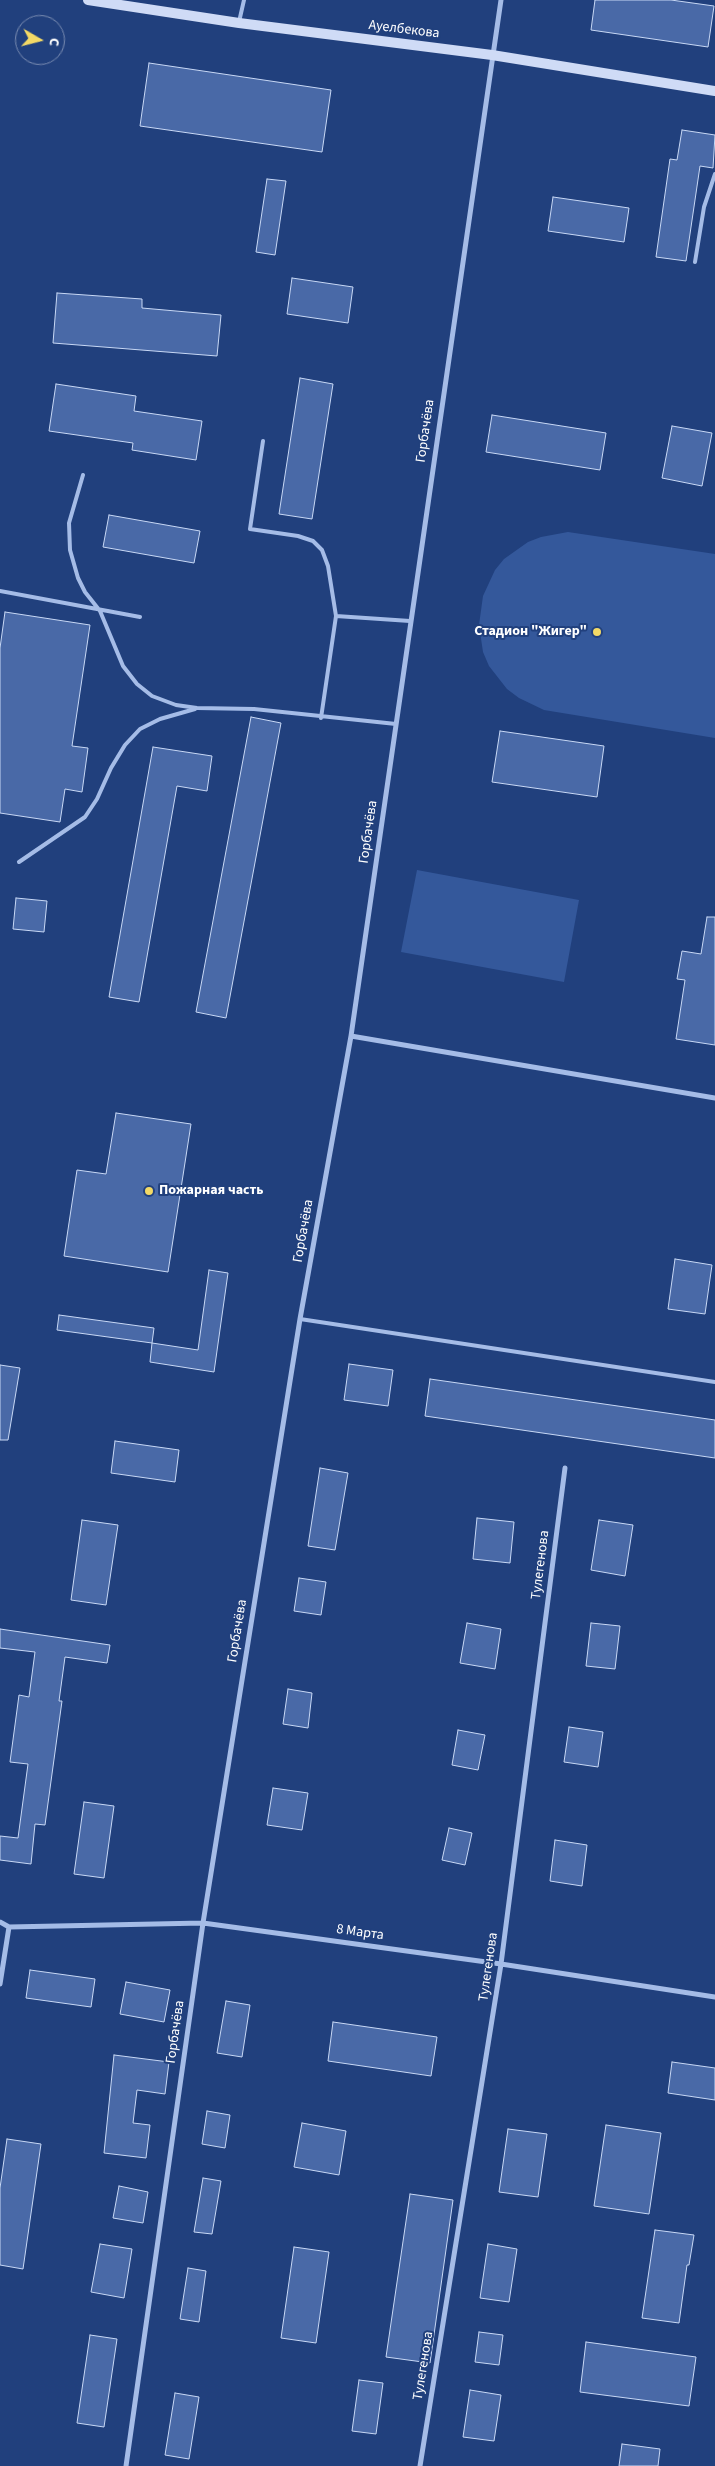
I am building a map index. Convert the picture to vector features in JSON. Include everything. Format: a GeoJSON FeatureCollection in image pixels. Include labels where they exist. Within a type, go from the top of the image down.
{"type":"FeatureCollection","features":[{"type":"Feature","properties":{"kind":"main road","name":"Ауелбекова"},"geometry":{"type":"LineString","coordinates":[[88,0],[239,23],[492,55],[715,91]]}},
{"type":"Feature","properties":{"kind":"street","name":"Горбачёва"},"geometry":{"type":"LineString","coordinates":[[126,2466],[203,1923],[300,1319],[351,1036],[501,0]]}},
{"type":"Feature","properties":{"kind":"street"},"geometry":{"type":"LineString","coordinates":[[351,1036],[715,1098]]}},
{"type":"Feature","properties":{"kind":"street","name":"Тулегенова"},"geometry":{"type":"LineString","coordinates":[[420,2466],[501,1964],[565,1468]]}},
{"type":"Feature","properties":{"kind":"street"},"geometry":{"type":"LineString","coordinates":[[0,1922],[9,1927],[0,1984]]}},
{"type":"Feature","properties":{"kind":"street","name":"8 Марта"},"geometry":{"type":"LineString","coordinates":[[9,1927],[203,1923],[501,1964],[715,1997]]}},
{"type":"Feature","properties":{"kind":"lane"},"geometry":{"type":"LineString","coordinates":[[239,23],[244,0]]}},
{"type":"Feature","properties":{"kind":"lane"},"geometry":{"type":"LineString","coordinates":[[695,262],[704,207],[715,174]]}},
{"type":"Feature","properties":{"kind":"lane"},"geometry":{"type":"LineString","coordinates":[[263,441],[250,528],[298,536],[313,541],[322,550],[328,566],[336,616],[321,718]]}},
{"type":"Feature","properties":{"kind":"lane"},"geometry":{"type":"LineString","coordinates":[[83,475],[69,523],[70,550],[85,592],[100,612],[123,666],[137,684],[152,696],[176,705],[197,708],[247,708],[321,718],[396,724]]}},
{"type":"Feature","properties":{"kind":"lane"},"geometry":{"type":"LineString","coordinates":[[0,591],[100,612],[140,617]]}},
{"type":"Feature","properties":{"kind":"lane"},"geometry":{"type":"LineString","coordinates":[[336,616],[410,621]]}},
{"type":"Feature","properties":{"kind":"lane"},"geometry":{"type":"LineString","coordinates":[[19,862],[85,817],[97,799],[111,768],[126,745],[140,729],[160,719],[197,708]]}},
{"type":"Feature","properties":{"kind":"lane"},"geometry":{"type":"LineString","coordinates":[[300,1319],[715,1382]]}},
{"type":"Feature","properties":{"kind":"shaded area","name":"Стадион \"Жигер\""},"geometry":{"type":"Polygon","coordinates":[[[568,532],[715,554],[715,738],[544,710],[519,698],[507,689],[489,666],[483,652],[479,625],[483,596],[495,570],[504,559],[528,542],[541,537],[568,532]]]}},
{"type":"Feature","properties":{"kind":"shaded area"},"geometry":{"type":"Polygon","coordinates":[[[417,870],[579,900],[564,982],[401,952],[417,870]]]}},
{"type":"Feature","properties":{"kind":"building"},"geometry":{"type":"Polygon","coordinates":[[[595,0],[671,0],[714,6],[708,47],[591,30],[595,0]]]}},
{"type":"Feature","properties":{"kind":"building"},"geometry":{"type":"Polygon","coordinates":[[[149,63],[331,90],[322,152],[140,126],[149,63]]]}},
{"type":"Feature","properties":{"kind":"building"},"geometry":{"type":"Polygon","coordinates":[[[682,130],[715,135],[713,168],[700,166],[686,261],[656,257],[670,159],[677,160],[682,130]]]}},
{"type":"Feature","properties":{"kind":"building"},"geometry":{"type":"Polygon","coordinates":[[[267,179],[286,181],[275,255],[256,252],[267,179]]]}},
{"type":"Feature","properties":{"kind":"building"},"geometry":{"type":"Polygon","coordinates":[[[553,197],[629,208],[624,242],[548,231],[553,197]]]}},
{"type":"Feature","properties":{"kind":"building"},"geometry":{"type":"Polygon","coordinates":[[[292,278],[353,287],[348,323],[287,314],[292,278]]]}},
{"type":"Feature","properties":{"kind":"building"},"geometry":{"type":"Polygon","coordinates":[[[57,293],[142,299],[142,308],[221,315],[217,356],[53,343],[57,293]]]}},
{"type":"Feature","properties":{"kind":"building"},"geometry":{"type":"Polygon","coordinates":[[[300,378],[333,384],[312,519],[279,514],[300,378]]]}},
{"type":"Feature","properties":{"kind":"building"},"geometry":{"type":"Polygon","coordinates":[[[56,384],[136,396],[134,411],[202,421],[196,460],[132,450],[133,443],[49,431],[56,384]]]}},
{"type":"Feature","properties":{"kind":"building"},"geometry":{"type":"Polygon","coordinates":[[[492,415],[606,433],[600,470],[486,452],[492,415]]]}},
{"type":"Feature","properties":{"kind":"building"},"geometry":{"type":"Polygon","coordinates":[[[672,426],[712,433],[702,486],[662,478],[672,426]]]}},
{"type":"Feature","properties":{"kind":"building"},"geometry":{"type":"Polygon","coordinates":[[[109,515],[200,531],[194,563],[103,547],[109,515]]]}},
{"type":"Feature","properties":{"kind":"building"},"geometry":{"type":"Polygon","coordinates":[[[5,612],[90,625],[72,746],[88,748],[82,792],[65,789],[60,822],[0,813],[0,648],[5,612]]]}},
{"type":"Feature","properties":{"kind":"building"},"geometry":{"type":"Polygon","coordinates":[[[251,717],[281,723],[226,1018],[196,1012],[251,717]]]}},
{"type":"Feature","properties":{"kind":"building"},"geometry":{"type":"Polygon","coordinates":[[[500,731],[604,746],[597,797],[492,782],[500,731]]]}},
{"type":"Feature","properties":{"kind":"building"},"geometry":{"type":"Polygon","coordinates":[[[153,747],[212,756],[207,791],[177,786],[139,1002],[109,997],[153,747]]]}},
{"type":"Feature","properties":{"kind":"building"},"geometry":{"type":"Polygon","coordinates":[[[16,898],[47,901],[44,932],[13,929],[16,898]]]}},
{"type":"Feature","properties":{"kind":"building"},"geometry":{"type":"Polygon","coordinates":[[[707,917],[715,917],[715,1045],[676,1039],[685,980],[677,979],[682,951],[701,954],[707,917]]]}},
{"type":"Feature","properties":{"kind":"building"},"geometry":{"type":"Polygon","coordinates":[[[116,1113],[191,1124],[168,1272],[64,1256],[77,1170],[106,1174],[116,1113]]]}},
{"type":"Feature","properties":{"kind":"building"},"geometry":{"type":"Polygon","coordinates":[[[675,1259],[712,1265],[705,1314],[668,1309],[675,1259]]]}},
{"type":"Feature","properties":{"kind":"building"},"geometry":{"type":"Polygon","coordinates":[[[209,1270],[228,1273],[214,1372],[150,1362],[152,1343],[198,1350],[209,1270]]]}},
{"type":"Feature","properties":{"kind":"building"},"geometry":{"type":"Polygon","coordinates":[[[59,1315],[154,1328],[152,1343],[57,1330],[59,1315]]]}},
{"type":"Feature","properties":{"kind":"building"},"geometry":{"type":"Polygon","coordinates":[[[349,1364],[393,1370],[388,1406],[344,1400],[349,1364]]]}},
{"type":"Feature","properties":{"kind":"building"},"geometry":{"type":"Polygon","coordinates":[[[0,1365],[20,1368],[8,1440],[0,1440],[0,1365]]]}},
{"type":"Feature","properties":{"kind":"building"},"geometry":{"type":"Polygon","coordinates":[[[430,1379],[715,1420],[715,1458],[425,1416],[430,1379]]]}},
{"type":"Feature","properties":{"kind":"building"},"geometry":{"type":"Polygon","coordinates":[[[115,1441],[179,1450],[175,1482],[111,1473],[115,1441]]]}},
{"type":"Feature","properties":{"kind":"building"},"geometry":{"type":"Polygon","coordinates":[[[320,1468],[348,1473],[335,1550],[308,1546],[320,1468]]]}},
{"type":"Feature","properties":{"kind":"building"},"geometry":{"type":"Polygon","coordinates":[[[477,1518],[514,1522],[510,1563],[473,1559],[477,1518]]]}},
{"type":"Feature","properties":{"kind":"building"},"geometry":{"type":"Polygon","coordinates":[[[82,1520],[118,1525],[106,1605],[71,1600],[82,1520]]]}},
{"type":"Feature","properties":{"kind":"building"},"geometry":{"type":"Polygon","coordinates":[[[599,1520],[633,1525],[625,1576],[591,1570],[599,1520]]]}},
{"type":"Feature","properties":{"kind":"building"},"geometry":{"type":"Polygon","coordinates":[[[299,1578],[326,1582],[321,1615],[294,1611],[299,1578]]]}},
{"type":"Feature","properties":{"kind":"building"},"geometry":{"type":"Polygon","coordinates":[[[467,1623],[501,1629],[495,1669],[460,1663],[467,1623]]]}},
{"type":"Feature","properties":{"kind":"building"},"geometry":{"type":"Polygon","coordinates":[[[591,1623],[620,1626],[615,1669],[586,1666],[591,1623]]]}},
{"type":"Feature","properties":{"kind":"building"},"geometry":{"type":"Polygon","coordinates":[[[0,1629],[110,1645],[107,1663],[65,1657],[59,1701],[62,1701],[45,1825],[35,1824],[31,1864],[0,1860],[0,1836],[18,1838],[28,1764],[10,1762],[19,1695],[29,1697],[35,1652],[0,1648],[0,1629]]]}},
{"type":"Feature","properties":{"kind":"building"},"geometry":{"type":"Polygon","coordinates":[[[288,1689],[312,1693],[308,1728],[283,1724],[288,1689]]]}},
{"type":"Feature","properties":{"kind":"building"},"geometry":{"type":"Polygon","coordinates":[[[569,1727],[603,1732],[598,1767],[564,1762],[569,1727]]]}},
{"type":"Feature","properties":{"kind":"building"},"geometry":{"type":"Polygon","coordinates":[[[458,1730],[485,1735],[478,1770],[452,1765],[458,1730]]]}},
{"type":"Feature","properties":{"kind":"building"},"geometry":{"type":"Polygon","coordinates":[[[273,1788],[308,1793],[302,1830],[267,1825],[273,1788]]]}},
{"type":"Feature","properties":{"kind":"building"},"geometry":{"type":"Polygon","coordinates":[[[84,1802],[114,1806],[104,1878],[74,1874],[84,1802]]]}},
{"type":"Feature","properties":{"kind":"building"},"geometry":{"type":"Polygon","coordinates":[[[449,1828],[472,1833],[465,1865],[442,1860],[449,1828]]]}},
{"type":"Feature","properties":{"kind":"building"},"geometry":{"type":"Polygon","coordinates":[[[555,1840],[587,1845],[582,1886],[550,1881],[555,1840]]]}},
{"type":"Feature","properties":{"kind":"building"},"geometry":{"type":"Polygon","coordinates":[[[30,1970],[95,1979],[91,2007],[26,1998],[30,1970]]]}},
{"type":"Feature","properties":{"kind":"building"},"geometry":{"type":"Polygon","coordinates":[[[126,1982],[170,1990],[164,2022],[120,2014],[126,1982]]]}},
{"type":"Feature","properties":{"kind":"building"},"geometry":{"type":"Polygon","coordinates":[[[226,2001],[250,2005],[242,2057],[217,2053],[226,2001]]]}},
{"type":"Feature","properties":{"kind":"building"},"geometry":{"type":"Polygon","coordinates":[[[333,2022],[437,2037],[431,2076],[328,2061],[333,2022]]]}},
{"type":"Feature","properties":{"kind":"building"},"geometry":{"type":"Polygon","coordinates":[[[114,2055],[169,2062],[165,2094],[137,2090],[133,2123],[150,2125],[146,2158],[104,2153],[114,2055]]]}},
{"type":"Feature","properties":{"kind":"building"},"geometry":{"type":"Polygon","coordinates":[[[672,2062],[715,2068],[715,2100],[668,2093],[672,2062]]]}},
{"type":"Feature","properties":{"kind":"building"},"geometry":{"type":"Polygon","coordinates":[[[207,2111],[230,2115],[225,2148],[202,2144],[207,2111]]]}},
{"type":"Feature","properties":{"kind":"building"},"geometry":{"type":"Polygon","coordinates":[[[302,2123],[346,2131],[339,2175],[294,2167],[302,2123]]]}},
{"type":"Feature","properties":{"kind":"building"},"geometry":{"type":"Polygon","coordinates":[[[606,2125],[661,2133],[649,2214],[594,2206],[606,2125]]]}},
{"type":"Feature","properties":{"kind":"building"},"geometry":{"type":"Polygon","coordinates":[[[508,2129],[547,2134],[538,2197],[499,2192],[508,2129]]]}},
{"type":"Feature","properties":{"kind":"building"},"geometry":{"type":"Polygon","coordinates":[[[7,2139],[41,2144],[23,2269],[0,2265],[0,2188],[7,2139]]]}},
{"type":"Feature","properties":{"kind":"building"},"geometry":{"type":"Polygon","coordinates":[[[203,2178],[221,2181],[212,2234],[194,2232],[203,2178]]]}},
{"type":"Feature","properties":{"kind":"building"},"geometry":{"type":"Polygon","coordinates":[[[119,2186],[148,2192],[143,2223],[113,2218],[119,2186]]]}},
{"type":"Feature","properties":{"kind":"building"},"geometry":{"type":"Polygon","coordinates":[[[410,2194],[453,2200],[430,2363],[386,2357],[410,2194]]]}},
{"type":"Feature","properties":{"kind":"building"},"geometry":{"type":"Polygon","coordinates":[[[655,2230],[694,2235],[689,2265],[687,2265],[679,2323],[642,2318],[655,2230]]]}},
{"type":"Feature","properties":{"kind":"building"},"geometry":{"type":"Polygon","coordinates":[[[100,2244],[132,2249],[124,2298],[91,2292],[100,2244]]]}},
{"type":"Feature","properties":{"kind":"building"},"geometry":{"type":"Polygon","coordinates":[[[488,2244],[517,2249],[509,2302],[480,2298],[488,2244]]]}},
{"type":"Feature","properties":{"kind":"building"},"geometry":{"type":"Polygon","coordinates":[[[294,2247],[329,2252],[316,2343],[281,2338],[294,2247]]]}},
{"type":"Feature","properties":{"kind":"building"},"geometry":{"type":"Polygon","coordinates":[[[188,2268],[206,2271],[199,2322],[180,2319],[188,2268]]]}},
{"type":"Feature","properties":{"kind":"building"},"geometry":{"type":"Polygon","coordinates":[[[479,2332],[503,2335],[499,2365],[475,2362],[479,2332]]]}},
{"type":"Feature","properties":{"kind":"building"},"geometry":{"type":"Polygon","coordinates":[[[90,2335],[117,2339],[104,2427],[77,2423],[90,2335]]]}},
{"type":"Feature","properties":{"kind":"building"},"geometry":{"type":"Polygon","coordinates":[[[586,2342],[696,2357],[689,2406],[580,2392],[586,2342]]]}},
{"type":"Feature","properties":{"kind":"building"},"geometry":{"type":"Polygon","coordinates":[[[359,2380],[383,2383],[376,2434],[352,2431],[359,2380]]]}},
{"type":"Feature","properties":{"kind":"building"},"geometry":{"type":"Polygon","coordinates":[[[470,2390],[501,2395],[494,2441],[463,2437],[470,2390]]]}},
{"type":"Feature","properties":{"kind":"building"},"geometry":{"type":"Polygon","coordinates":[[[175,2393],[199,2397],[189,2459],[165,2455],[175,2393]]]}},
{"type":"Feature","properties":{"kind":"building"},"geometry":{"type":"Polygon","coordinates":[[[622,2444],[660,2449],[658,2466],[619,2466],[622,2444]]]}},
{"type":"Feature","properties":{"kind":"place","name":"Стадион \"Жигер\""},"geometry":{"type":"Point","coordinates":[597,632]}},
{"type":"Feature","properties":{"kind":"place","name":"Пожарная часть"},"geometry":{"type":"Point","coordinates":[149,1191]}}]}
